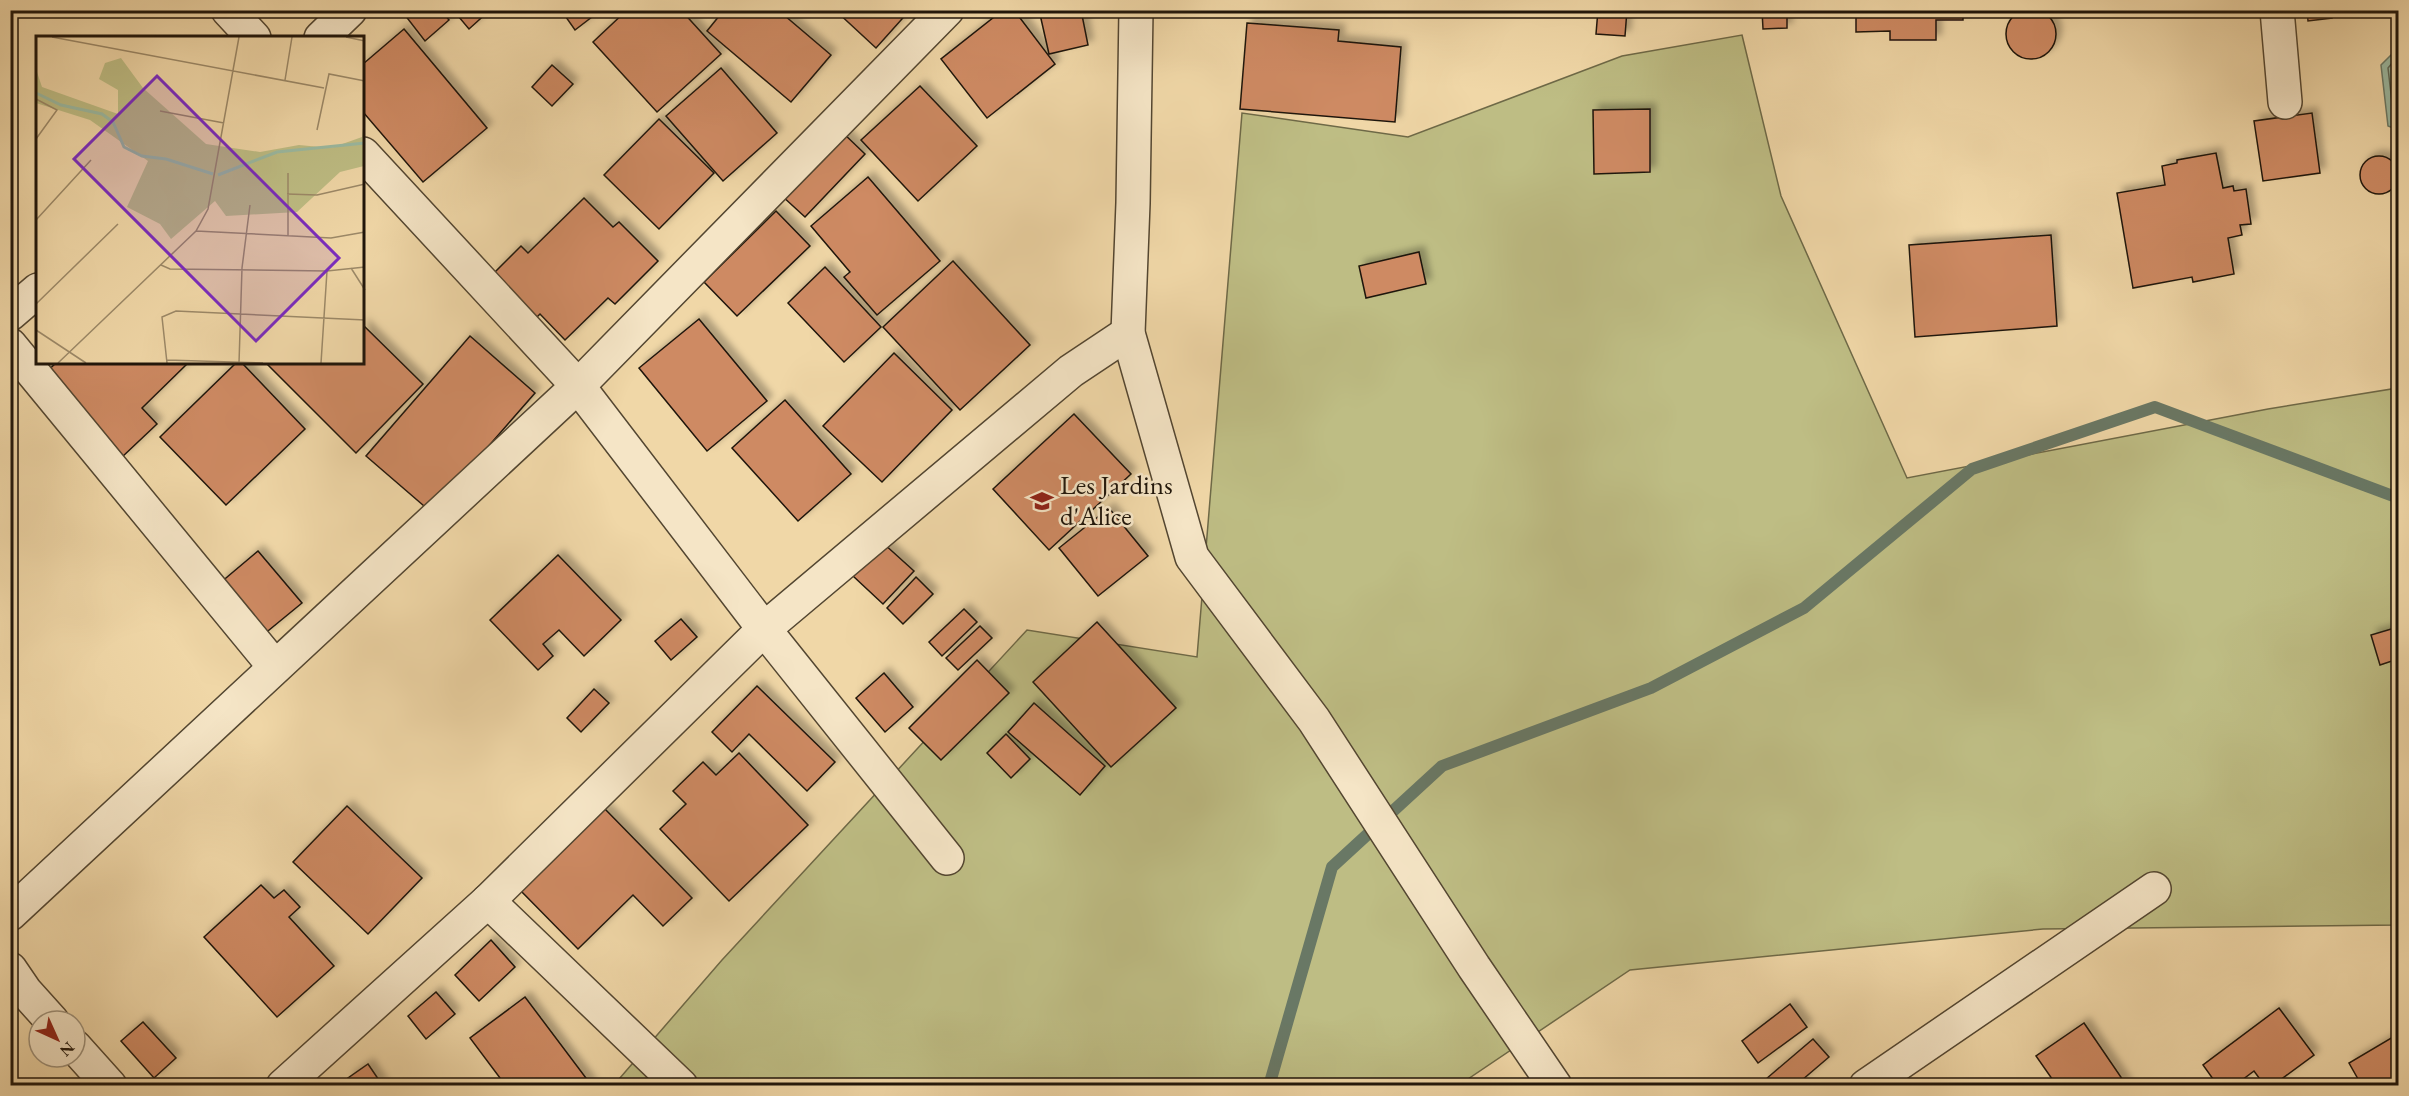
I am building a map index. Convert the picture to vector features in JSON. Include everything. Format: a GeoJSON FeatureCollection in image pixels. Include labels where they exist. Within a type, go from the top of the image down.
{"type":"FeatureCollection","features":[{"type":"Feature","properties":{"kind":"street"},"geometry":{"type":"LineString","coordinates":[[228,10],[252,36]]}},
{"type":"Feature","properties":{"kind":"street"},"geometry":{"type":"LineString","coordinates":[[323,36],[350,10]]}},
{"type":"Feature","properties":{"kind":"street"},"geometry":{"type":"LineString","coordinates":[[10,914],[578,386],[947,10]]}},
{"type":"Feature","properties":{"kind":"street"},"geometry":{"type":"LineString","coordinates":[[1136,10],[1128,333],[1192,557],[1314,720],[1474,967],[1556,1086]]}},
{"type":"Feature","properties":{"kind":"street"},"geometry":{"type":"LineString","coordinates":[[2277,10],[2285,102]]}},
{"type":"Feature","properties":{"kind":"street"},"geometry":{"type":"LineString","coordinates":[[364,155],[578,386],[764,629],[947,858]]}},
{"type":"Feature","properties":{"kind":"street"},"geometry":{"type":"LineString","coordinates":[[10,314],[36,292]]}},
{"type":"Feature","properties":{"kind":"street"},"geometry":{"type":"LineString","coordinates":[[283,1086],[488,901],[764,629],[1071,371],[1128,333]]}},
{"type":"Feature","properties":{"kind":"street"},"geometry":{"type":"LineString","coordinates":[[10,345],[275,667]]}},
{"type":"Feature","properties":{"kind":"street"},"geometry":{"type":"LineString","coordinates":[[1866,1086],[2154,889]]}},
{"type":"Feature","properties":{"kind":"street"},"geometry":{"type":"LineString","coordinates":[[488,901],[681,1086]]}},
{"type":"Feature","properties":{"kind":"street"},"geometry":{"type":"LineString","coordinates":[[10,969],[41,1009]]}},
{"type":"Feature","properties":{"kind":"street"},"geometry":{"type":"LineString","coordinates":[[87,1060],[110,1086]]}},
{"type":"Feature","properties":{"kind":"shaded area"},"geometry":{"type":"Polygon","coordinates":[[[1742,35],[1781,196],[1907,478],[2268,409],[2398,388],[2398,925],[2043,929],[1630,970],[1459,1085],[613,1086],[722,960],[1027,630],[1197,657],[1242,113],[1408,137],[1622,56],[1742,35]]]}},
{"type":"Feature","properties":{"kind":"water"},"geometry":{"type":"Polygon","coordinates":[[[2398,48],[2398,130],[2388,126],[2381,65],[2398,48]]]}},
{"type":"Feature","properties":{"kind":"building"},"geometry":{"type":"Polygon","coordinates":[[[2031,9],[2040,11],[2051,20],[2056,34],[2054,43],[2045,54],[2031,59],[2022,57],[2011,48],[2006,34],[2008,25],[2017,14],[2031,9]]]}},
{"type":"Feature","properties":{"kind":"building"},"geometry":{"type":"Polygon","coordinates":[[[401,10],[441,10],[449,20],[425,41],[401,10]]]}},
{"type":"Feature","properties":{"kind":"building"},"geometry":{"type":"Polygon","coordinates":[[[453,10],[490,10],[469,29],[453,10]]]}},
{"type":"Feature","properties":{"kind":"building"},"geometry":{"type":"Polygon","coordinates":[[[561,10],[601,10],[575,30],[561,10]]]}},
{"type":"Feature","properties":{"kind":"building"},"geometry":{"type":"Polygon","coordinates":[[[627,10],[681,10],[721,54],[657,112],[593,42],[627,10]]]}},
{"type":"Feature","properties":{"kind":"building"},"geometry":{"type":"Polygon","coordinates":[[[724,10],[778,10],[831,55],[791,102],[707,31],[724,10]]]}},
{"type":"Feature","properties":{"kind":"building"},"geometry":{"type":"Polygon","coordinates":[[[835,10],[910,10],[876,48],[835,10]]]}},
{"type":"Feature","properties":{"kind":"building"},"geometry":{"type":"Polygon","coordinates":[[[1003,10],[1014,10],[1055,64],[987,118],[941,59],[1003,10]]]}},
{"type":"Feature","properties":{"kind":"building"},"geometry":{"type":"Polygon","coordinates":[[[1039,10],[1081,10],[1088,45],[1049,54],[1039,10]]]}},
{"type":"Feature","properties":{"kind":"building"},"geometry":{"type":"Polygon","coordinates":[[[1390,10],[1461,10],[1460,17],[1390,10]]]}},
{"type":"Feature","properties":{"kind":"building"},"geometry":{"type":"Polygon","coordinates":[[[1598,10],[1627,10],[1625,36],[1596,34],[1598,10]]]}},
{"type":"Feature","properties":{"kind":"building"},"geometry":{"type":"Polygon","coordinates":[[[1762,10],[1787,10],[1787,28],[1763,29],[1762,10]]]}},
{"type":"Feature","properties":{"kind":"building"},"geometry":{"type":"Polygon","coordinates":[[[1856,10],[1963,10],[1963,20],[1936,20],[1936,40],[1890,40],[1890,31],[1856,32],[1856,10]]]}},
{"type":"Feature","properties":{"kind":"building"},"geometry":{"type":"Polygon","coordinates":[[[2307,10],[2331,10],[2332,18],[2308,21],[2307,10]]]}},
{"type":"Feature","properties":{"kind":"building"},"geometry":{"type":"Polygon","coordinates":[[[1247,23],[1339,30],[1338,41],[1401,47],[1395,122],[1240,109],[1247,23]]]}},
{"type":"Feature","properties":{"kind":"building"},"geometry":{"type":"Polygon","coordinates":[[[404,29],[487,128],[423,182],[364,113],[364,63],[404,29]]]}},
{"type":"Feature","properties":{"kind":"building"},"geometry":{"type":"Polygon","coordinates":[[[552,65],[573,84],[552,106],[532,87],[552,65]]]}},
{"type":"Feature","properties":{"kind":"building"},"geometry":{"type":"Polygon","coordinates":[[[721,68],[777,133],[723,181],[666,116],[721,68]]]}},
{"type":"Feature","properties":{"kind":"building"},"geometry":{"type":"Polygon","coordinates":[[[920,86],[977,146],[918,201],[861,140],[920,86]]]}},
{"type":"Feature","properties":{"kind":"building"},"geometry":{"type":"Polygon","coordinates":[[[1650,109],[1650,172],[1594,174],[1593,110],[1650,109]]]}},
{"type":"Feature","properties":{"kind":"building"},"geometry":{"type":"Polygon","coordinates":[[[2312,113],[2320,173],[2263,181],[2254,121],[2312,113]]]}},
{"type":"Feature","properties":{"kind":"building"},"geometry":{"type":"Polygon","coordinates":[[[659,119],[714,173],[659,229],[604,175],[659,119]]]}},
{"type":"Feature","properties":{"kind":"building"},"geometry":{"type":"Polygon","coordinates":[[[841,131],[865,154],[805,217],[781,195],[841,131]]]}},
{"type":"Feature","properties":{"kind":"building"},"geometry":{"type":"Polygon","coordinates":[[[2216,153],[2223,188],[2233,186],[2234,191],[2246,189],[2251,224],[2240,225],[2242,235],[2228,238],[2234,274],[2193,282],[2192,277],[2133,288],[2117,193],[2165,185],[2162,166],[2177,163],[2177,160],[2216,153]]]}},
{"type":"Feature","properties":{"kind":"building"},"geometry":{"type":"Polygon","coordinates":[[[2379,156],[2393,161],[2398,175],[2393,189],[2379,194],[2365,189],[2360,175],[2365,161],[2379,156]]]}},
{"type":"Feature","properties":{"kind":"building"},"geometry":{"type":"Polygon","coordinates":[[[868,177],[940,261],[877,315],[844,277],[850,272],[811,226],[868,177]]]}},
{"type":"Feature","properties":{"kind":"building"},"geometry":{"type":"Polygon","coordinates":[[[584,198],[613,227],[619,222],[658,261],[615,304],[608,298],[565,340],[540,314],[536,318],[493,274],[521,246],[528,253],[584,198]]]}},
{"type":"Feature","properties":{"kind":"building"},"geometry":{"type":"Polygon","coordinates":[[[776,211],[810,246],[737,316],[704,282],[776,211]]]}},
{"type":"Feature","properties":{"kind":"building"},"geometry":{"type":"Polygon","coordinates":[[[2051,235],[2057,326],[1915,337],[1909,245],[2051,235]]]}},
{"type":"Feature","properties":{"kind":"building"},"geometry":{"type":"Polygon","coordinates":[[[1419,252],[1426,284],[1366,298],[1359,266],[1419,252]]]}},
{"type":"Feature","properties":{"kind":"building"},"geometry":{"type":"Polygon","coordinates":[[[953,261],[1030,345],[960,410],[883,327],[953,261]]]}},
{"type":"Feature","properties":{"kind":"building"},"geometry":{"type":"Polygon","coordinates":[[[825,267],[881,327],[844,362],[788,303],[825,267]]]}},
{"type":"Feature","properties":{"kind":"building"},"geometry":{"type":"Polygon","coordinates":[[[699,319],[767,401],[707,451],[639,368],[699,319]]]}},
{"type":"Feature","properties":{"kind":"building"},"geometry":{"type":"Polygon","coordinates":[[[364,326],[423,384],[356,453],[267,364],[364,364],[364,326]]]}},
{"type":"Feature","properties":{"kind":"building"},"geometry":{"type":"Polygon","coordinates":[[[470,336],[535,393],[431,512],[366,456],[470,336]]]}},
{"type":"Feature","properties":{"kind":"building"},"geometry":{"type":"Polygon","coordinates":[[[894,353],[952,410],[882,482],[823,426],[894,353]]]}},
{"type":"Feature","properties":{"kind":"building"},"geometry":{"type":"Polygon","coordinates":[[[55,364],[187,364],[142,408],[157,424],[121,458],[42,376],[55,364]]]}},
{"type":"Feature","properties":{"kind":"building"},"geometry":{"type":"Polygon","coordinates":[[[235,364],[243,364],[305,429],[226,505],[160,437],[235,364]]]}},
{"type":"Feature","properties":{"kind":"building"},"geometry":{"type":"Polygon","coordinates":[[[785,400],[851,474],[798,521],[732,448],[785,400]]]}},
{"type":"Feature","properties":{"kind":"building"},"geometry":{"type":"Polygon","coordinates":[[[1074,414],[1131,474],[1049,550],[993,489],[1074,414]]]}},
{"type":"Feature","properties":{"kind":"building"},"geometry":{"type":"Polygon","coordinates":[[[1109,508],[1148,556],[1098,596],[1059,548],[1109,508]]]}},
{"type":"Feature","properties":{"kind":"building"},"geometry":{"type":"Polygon","coordinates":[[[883,543],[914,571],[883,604],[853,576],[883,543]]]}},
{"type":"Feature","properties":{"kind":"building"},"geometry":{"type":"Polygon","coordinates":[[[258,551],[302,603],[263,635],[220,583],[258,551]]]}},
{"type":"Feature","properties":{"kind":"building"},"geometry":{"type":"Polygon","coordinates":[[[558,555],[621,620],[584,656],[559,630],[543,644],[553,656],[538,670],[490,620],[558,555]]]}},
{"type":"Feature","properties":{"kind":"building"},"geometry":{"type":"Polygon","coordinates":[[[916,577],[933,594],[903,624],[887,608],[916,577]]]}},
{"type":"Feature","properties":{"kind":"building"},"geometry":{"type":"Polygon","coordinates":[[[964,609],[977,622],[942,656],[929,642],[964,609]]]}},
{"type":"Feature","properties":{"kind":"building"},"geometry":{"type":"Polygon","coordinates":[[[681,619],[697,637],[671,660],[655,641],[681,619]]]}},
{"type":"Feature","properties":{"kind":"building"},"geometry":{"type":"Polygon","coordinates":[[[1097,622],[1176,708],[1111,767],[1033,682],[1097,622]]]}},
{"type":"Feature","properties":{"kind":"building"},"geometry":{"type":"Polygon","coordinates":[[[980,626],[992,638],[958,670],[946,658],[980,626]]]}},
{"type":"Feature","properties":{"kind":"building"},"geometry":{"type":"Polygon","coordinates":[[[2398,627],[2398,659],[2380,665],[2371,635],[2398,627]]]}},
{"type":"Feature","properties":{"kind":"building"},"geometry":{"type":"Polygon","coordinates":[[[977,660],[1009,693],[941,760],[909,728],[977,660]]]}},
{"type":"Feature","properties":{"kind":"building"},"geometry":{"type":"Polygon","coordinates":[[[884,673],[913,707],[885,732],[856,698],[884,673]]]}},
{"type":"Feature","properties":{"kind":"building"},"geometry":{"type":"Polygon","coordinates":[[[757,686],[835,762],[807,791],[749,734],[732,752],[712,732],[757,686]]]}},
{"type":"Feature","properties":{"kind":"building"},"geometry":{"type":"Polygon","coordinates":[[[594,689],[609,703],[581,732],[567,718],[594,689]]]}},
{"type":"Feature","properties":{"kind":"building"},"geometry":{"type":"Polygon","coordinates":[[[1034,703],[1105,766],[1080,795],[1008,732],[1034,703]]]}},
{"type":"Feature","properties":{"kind":"building"},"geometry":{"type":"Polygon","coordinates":[[[1006,734],[1030,759],[1011,778],[987,753],[1006,734]]]}},
{"type":"Feature","properties":{"kind":"building"},"geometry":{"type":"Polygon","coordinates":[[[739,753],[808,825],[729,901],[660,829],[686,804],[673,791],[703,762],[716,775],[739,753]]]}},
{"type":"Feature","properties":{"kind":"building"},"geometry":{"type":"Polygon","coordinates":[[[347,806],[422,878],[368,934],[293,862],[347,806]]]}},
{"type":"Feature","properties":{"kind":"building"},"geometry":{"type":"Polygon","coordinates":[[[604,808],[692,898],[663,926],[633,895],[578,949],[520,890],[604,808]]]}},
{"type":"Feature","properties":{"kind":"building"},"geometry":{"type":"Polygon","coordinates":[[[261,885],[274,898],[284,890],[300,907],[289,917],[334,966],[277,1017],[204,937],[261,885]]]}},
{"type":"Feature","properties":{"kind":"building"},"geometry":{"type":"Polygon","coordinates":[[[491,940],[515,967],[479,1001],[455,975],[491,940]]]}},
{"type":"Feature","properties":{"kind":"building"},"geometry":{"type":"Polygon","coordinates":[[[436,992],[455,1014],[426,1039],[408,1016],[436,992]]]}},
{"type":"Feature","properties":{"kind":"building"},"geometry":{"type":"Polygon","coordinates":[[[525,997],[592,1086],[506,1086],[470,1038],[525,997]]]}},
{"type":"Feature","properties":{"kind":"building"},"geometry":{"type":"Polygon","coordinates":[[[1790,1004],[1807,1027],[1758,1063],[1742,1041],[1790,1004]]]}},
{"type":"Feature","properties":{"kind":"building"},"geometry":{"type":"Polygon","coordinates":[[[2279,1008],[2314,1055],[2272,1086],[2265,1086],[2254,1071],[2234,1086],[2218,1086],[2203,1065],[2279,1008]]]}},
{"type":"Feature","properties":{"kind":"building"},"geometry":{"type":"Polygon","coordinates":[[[143,1022],[176,1058],[154,1078],[121,1041],[143,1022]]]}},
{"type":"Feature","properties":{"kind":"building"},"geometry":{"type":"Polygon","coordinates":[[[2084,1023],[2127,1086],[2057,1086],[2036,1056],[2084,1023]]]}},
{"type":"Feature","properties":{"kind":"building"},"geometry":{"type":"Polygon","coordinates":[[[2398,1034],[2398,1074],[2381,1086],[2362,1086],[2349,1063],[2398,1034]]]}},
{"type":"Feature","properties":{"kind":"building"},"geometry":{"type":"Polygon","coordinates":[[[1813,1039],[1829,1057],[1795,1086],[1771,1086],[1766,1079],[1813,1039]]]}},
{"type":"Feature","properties":{"kind":"building"},"geometry":{"type":"Polygon","coordinates":[[[368,1064],[383,1086],[353,1086],[348,1078],[368,1064]]]}},
{"type":"Feature","properties":{"kind":"waterway"},"geometry":{"type":"LineString","coordinates":[[1269,1086],[1332,867],[1442,766],[1651,688],[1804,608],[1972,469],[2155,407],[2393,496],[2398,495]]}},
{"type":"Feature","properties":{"kind":"place","name":"Les Jardins d'Alice"},"geometry":{"type":"Point","coordinates":[1042,501]}}]}
